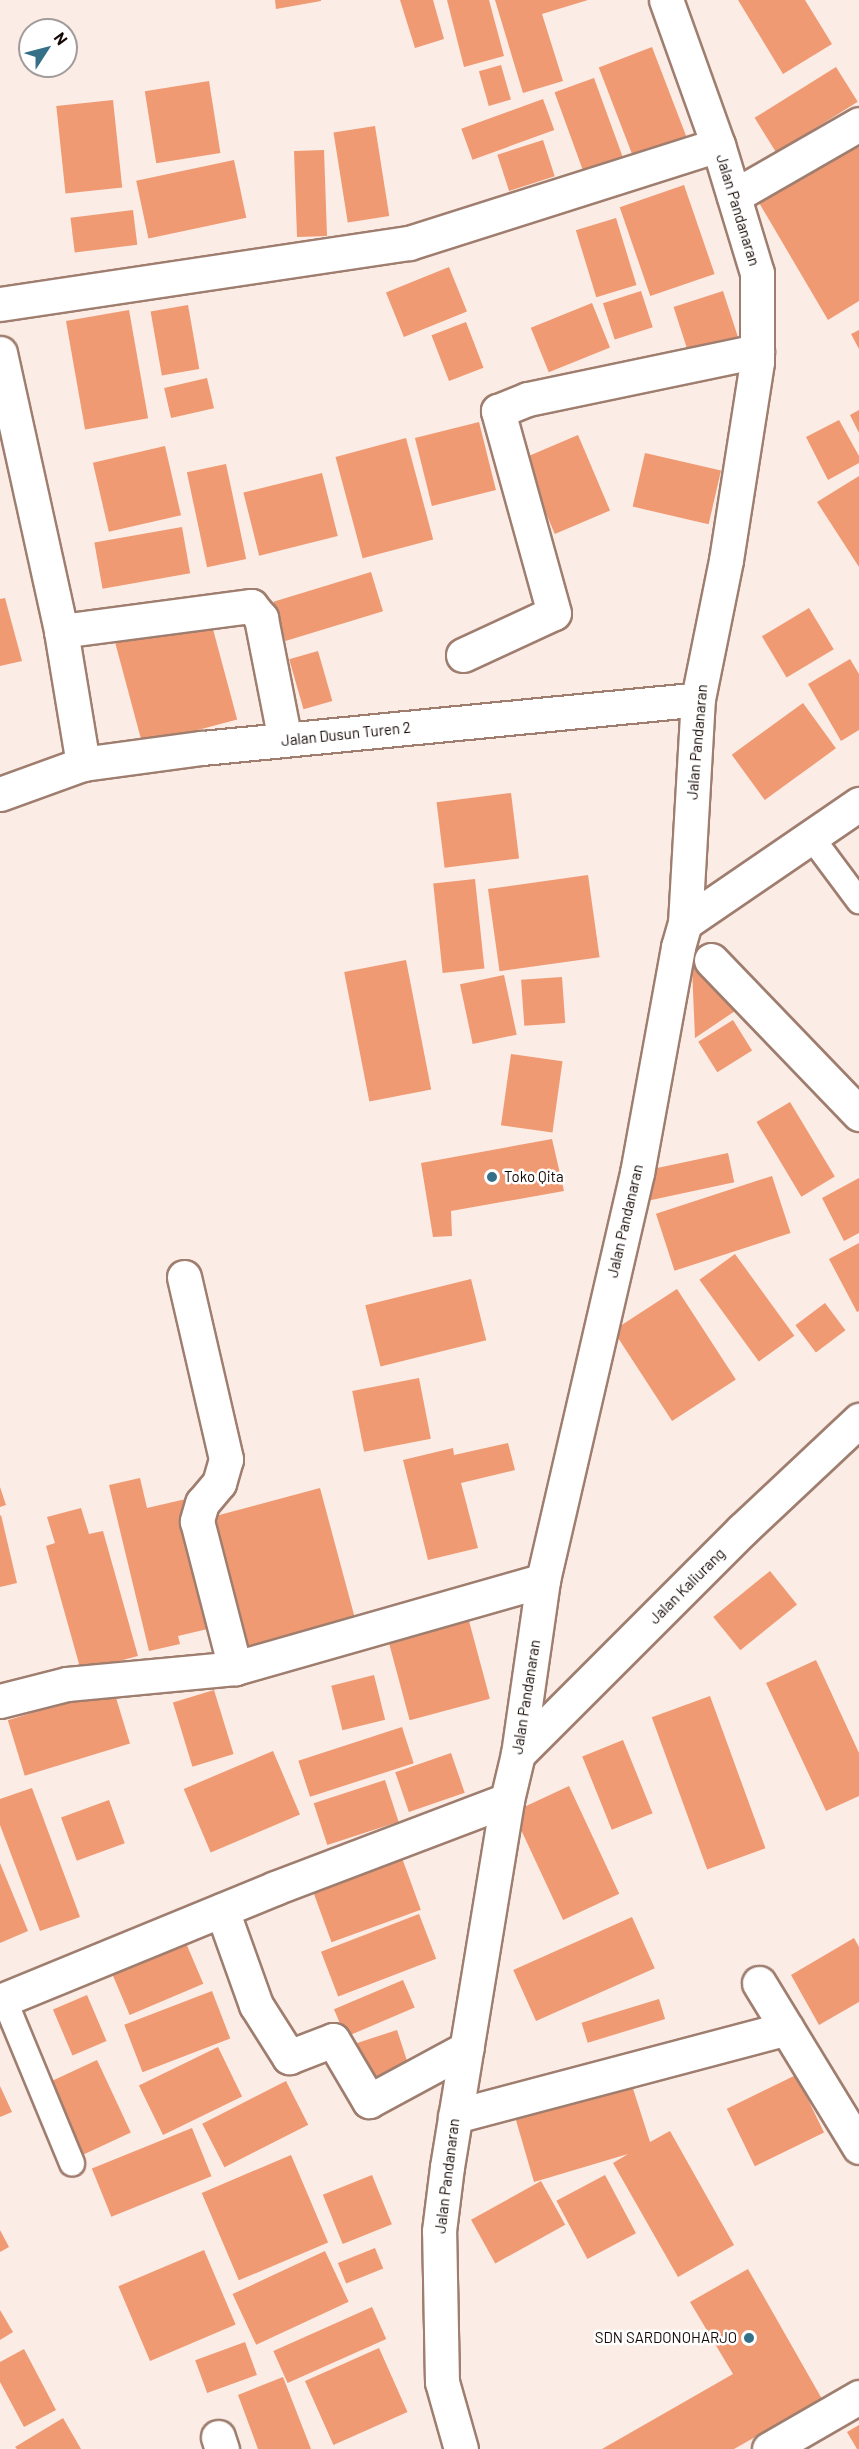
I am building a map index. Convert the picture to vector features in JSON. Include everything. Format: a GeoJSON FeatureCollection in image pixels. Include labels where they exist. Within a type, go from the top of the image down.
{"type":"FeatureCollection","features":[{"type":"Feature","properties":{"kind":"street","name":"Jalan Pandanaran"},"geometry":{"type":"LineString","coordinates":[[461,2449],[442,2382],[438,2314],[439,2231],[455,2116],[507,1800],[518,1754],[543,1580],[637,1173],[678,947],[685,923],[698,699],[726,560],[757,351],[757,273],[718,145],[666,0]]}},
{"type":"Feature","properties":{"kind":"street"},"geometry":{"type":"LineString","coordinates":[[734,196],[859,124]]}},
{"type":"Feature","properties":{"kind":"street"},"geometry":{"type":"LineString","coordinates":[[0,304],[409,243],[718,145]]}},
{"type":"Feature","properties":{"kind":"street"},"geometry":{"type":"LineString","coordinates":[[463,655],[554,613],[498,411],[528,399],[757,351]]}},
{"type":"Feature","properties":{"kind":"street"},"geometry":{"type":"LineString","coordinates":[[0,352],[61,631],[84,764]]}},
{"type":"Feature","properties":{"kind":"street"},"geometry":{"type":"LineString","coordinates":[[61,631],[251,606],[261,618],[285,740]]}},
{"type":"Feature","properties":{"kind":"street","name":"Jalan Dusun Turen 2"},"geometry":{"type":"LineString","coordinates":[[0,794],[84,764],[285,740],[698,699]]}},
{"type":"Feature","properties":{"kind":"street"},"geometry":{"type":"LineString","coordinates":[[685,923],[859,804]]}},
{"type":"Feature","properties":{"kind":"street"},"geometry":{"type":"LineString","coordinates":[[711,960],[859,1114]]}},
{"type":"Feature","properties":{"kind":"street"},"geometry":{"type":"LineString","coordinates":[[184,1277],[226,1459],[219,1483],[202,1503],[197,1521],[235,1668]]}},
{"type":"Feature","properties":{"kind":"street","name":"Jalan Kaliurang"},"geometry":{"type":"LineString","coordinates":[[518,1754],[742,1530],[859,1420]]}},
{"type":"Feature","properties":{"kind":"street"},"geometry":{"type":"LineString","coordinates":[[0,1701],[67,1684],[235,1668],[543,1580]]}},
{"type":"Feature","properties":{"kind":"street"},"geometry":{"type":"LineString","coordinates":[[2,2000],[222,1910],[507,1800]]}},
{"type":"Feature","properties":{"kind":"street"},"geometry":{"type":"LineString","coordinates":[[222,1910],[256,2005],[289,2057],[333,2040],[369,2101],[467,2048]]}},
{"type":"Feature","properties":{"kind":"street"},"geometry":{"type":"LineString","coordinates":[[759,1983],[859,2147]]}},
{"type":"Feature","properties":{"kind":"street"},"geometry":{"type":"LineString","coordinates":[[455,2116],[787,2028]]}},
{"type":"Feature","properties":{"kind":"street"},"geometry":{"type":"LineString","coordinates":[[769,2449],[859,2397]]}},
{"type":"Feature","properties":{"kind":"lane"},"geometry":{"type":"LineString","coordinates":[[812,838],[859,902]]}},
{"type":"Feature","properties":{"kind":"lane"},"geometry":{"type":"LineString","coordinates":[[2,2000],[72,2163]]}},
{"type":"Feature","properties":{"kind":"building"},"geometry":{"type":"Polygon","coordinates":[[[275,0],[321,0],[321,1],[276,9],[275,0]]]}},
{"type":"Feature","properties":{"kind":"building"},"geometry":{"type":"Polygon","coordinates":[[[400,0],[433,0],[444,39],[415,48],[400,0]]]}},
{"type":"Feature","properties":{"kind":"building"},"geometry":{"type":"Polygon","coordinates":[[[447,0],[489,0],[504,56],[464,67],[447,0]]]}},
{"type":"Feature","properties":{"kind":"building"},"geometry":{"type":"Polygon","coordinates":[[[495,0],[588,0],[542,14],[563,81],[523,93],[495,0]]]}},
{"type":"Feature","properties":{"kind":"building"},"geometry":{"type":"Polygon","coordinates":[[[738,0],[805,0],[832,44],[783,74],[738,0]]]}},
{"type":"Feature","properties":{"kind":"building"},"geometry":{"type":"Polygon","coordinates":[[[652,47],[689,143],[636,164],[599,67],[652,47]]]}},
{"type":"Feature","properties":{"kind":"building"},"geometry":{"type":"Polygon","coordinates":[[[501,65],[511,100],[489,106],[479,71],[501,65]]]}},
{"type":"Feature","properties":{"kind":"building"},"geometry":{"type":"Polygon","coordinates":[[[836,67],[858,102],[776,153],[755,118],[836,67]]]}},
{"type":"Feature","properties":{"kind":"building"},"geometry":{"type":"Polygon","coordinates":[[[594,78],[624,162],[585,176],[555,92],[594,78]]]}},
{"type":"Feature","properties":{"kind":"building"},"geometry":{"type":"Polygon","coordinates":[[[209,81],[220,153],[156,163],[145,91],[209,81]]]}},
{"type":"Feature","properties":{"kind":"building"},"geometry":{"type":"Polygon","coordinates":[[[543,99],[554,130],[473,160],[461,129],[543,99]]]}},
{"type":"Feature","properties":{"kind":"building"},"geometry":{"type":"Polygon","coordinates":[[[113,100],[122,188],[66,193],[56,106],[113,100]]]}},
{"type":"Feature","properties":{"kind":"building"},"geometry":{"type":"Polygon","coordinates":[[[375,126],[389,216],[348,222],[334,133],[375,126]]]}},
{"type":"Feature","properties":{"kind":"building"},"geometry":{"type":"Polygon","coordinates":[[[543,140],[555,176],[509,191],[497,155],[543,140]]]}},
{"type":"Feature","properties":{"kind":"building"},"geometry":{"type":"Polygon","coordinates":[[[857,144],[859,148],[859,301],[828,320],[758,201],[857,144]]]}},
{"type":"Feature","properties":{"kind":"building"},"geometry":{"type":"Polygon","coordinates":[[[324,150],[327,236],[297,237],[294,151],[324,150]]]}},
{"type":"Feature","properties":{"kind":"building"},"geometry":{"type":"Polygon","coordinates":[[[234,160],[246,218],[148,239],[136,181],[234,160]]]}},
{"type":"Feature","properties":{"kind":"building"},"geometry":{"type":"Polygon","coordinates":[[[684,185],[715,274],[650,296],[620,207],[684,185]]]}},
{"type":"Feature","properties":{"kind":"building"},"geometry":{"type":"Polygon","coordinates":[[[133,210],[137,245],[75,252],[70,218],[133,210]]]}},
{"type":"Feature","properties":{"kind":"building"},"geometry":{"type":"Polygon","coordinates":[[[616,218],[636,285],[596,297],[576,230],[616,218]]]}},
{"type":"Feature","properties":{"kind":"building"},"geometry":{"type":"Polygon","coordinates":[[[449,267],[467,312],[404,337],[386,292],[449,267]]]}},
{"type":"Feature","properties":{"kind":"building"},"geometry":{"type":"Polygon","coordinates":[[[641,291],[653,327],[615,340],[603,303],[641,291]]]}},
{"type":"Feature","properties":{"kind":"building"},"geometry":{"type":"Polygon","coordinates":[[[723,291],[739,340],[690,357],[674,307],[723,291]]]}},
{"type":"Feature","properties":{"kind":"building"},"geometry":{"type":"Polygon","coordinates":[[[592,303],[610,348],[549,372],[531,328],[592,303]]]}},
{"type":"Feature","properties":{"kind":"building"},"geometry":{"type":"Polygon","coordinates":[[[188,305],[199,369],[162,376],[151,312],[188,305]]]}},
{"type":"Feature","properties":{"kind":"building"},"geometry":{"type":"Polygon","coordinates":[[[129,310],[148,418],[85,429],[66,321],[129,310]]]}},
{"type":"Feature","properties":{"kind":"building"},"geometry":{"type":"Polygon","coordinates":[[[466,322],[484,368],[449,381],[431,335],[466,322]]]}},
{"type":"Feature","properties":{"kind":"building"},"geometry":{"type":"Polygon","coordinates":[[[859,330],[859,349],[851,334],[859,330]]]}},
{"type":"Feature","properties":{"kind":"building"},"geometry":{"type":"Polygon","coordinates":[[[207,378],[214,408],[171,418],[164,388],[207,378]]]}},
{"type":"Feature","properties":{"kind":"building"},"geometry":{"type":"Polygon","coordinates":[[[859,410],[859,433],[850,415],[859,410]]]}},
{"type":"Feature","properties":{"kind":"building"},"geometry":{"type":"Polygon","coordinates":[[[839,420],[859,456],[859,463],[828,480],[806,437],[839,420]]]}},
{"type":"Feature","properties":{"kind":"building"},"geometry":{"type":"Polygon","coordinates":[[[479,422],[496,490],[432,506],[415,438],[479,422]]]}},
{"type":"Feature","properties":{"kind":"building"},"geometry":{"type":"Polygon","coordinates":[[[578,435],[610,510],[555,534],[523,458],[578,435]]]}},
{"type":"Feature","properties":{"kind":"building"},"geometry":{"type":"Polygon","coordinates":[[[406,438],[433,539],[363,558],[335,457],[406,438]]]}},
{"type":"Feature","properties":{"kind":"building"},"geometry":{"type":"Polygon","coordinates":[[[165,446],[181,515],[109,532],[93,463],[165,446]]]}},
{"type":"Feature","properties":{"kind":"building"},"geometry":{"type":"Polygon","coordinates":[[[645,453],[721,471],[709,524],[633,507],[645,453]]]}},
{"type":"Feature","properties":{"kind":"building"},"geometry":{"type":"Polygon","coordinates":[[[226,464],[246,559],[207,567],[187,472],[226,464]]]}},
{"type":"Feature","properties":{"kind":"building"},"geometry":{"type":"Polygon","coordinates":[[[322,473],[338,536],[259,556],[243,493],[322,473]]]}},
{"type":"Feature","properties":{"kind":"building"},"geometry":{"type":"Polygon","coordinates":[[[859,476],[859,567],[817,502],[859,476]]]}},
{"type":"Feature","properties":{"kind":"building"},"geometry":{"type":"Polygon","coordinates":[[[182,527],[190,573],[103,589],[94,542],[182,527]]]}},
{"type":"Feature","properties":{"kind":"building"},"geometry":{"type":"Polygon","coordinates":[[[371,572],[383,611],[285,641],[273,602],[371,572]]]}},
{"type":"Feature","properties":{"kind":"building"},"geometry":{"type":"Polygon","coordinates":[[[5,598],[22,661],[0,666],[0,599],[5,598]]]}},
{"type":"Feature","properties":{"kind":"building"},"geometry":{"type":"Polygon","coordinates":[[[809,608],[834,649],[787,677],[762,636],[809,608]]]}},
{"type":"Feature","properties":{"kind":"building"},"geometry":{"type":"Polygon","coordinates":[[[210,618],[237,719],[143,745],[115,643],[210,618]]]}},
{"type":"Feature","properties":{"kind":"building"},"geometry":{"type":"Polygon","coordinates":[[[318,651],[332,701],[303,709],[289,659],[318,651]]]}},
{"type":"Feature","properties":{"kind":"building"},"geometry":{"type":"Polygon","coordinates":[[[850,659],[859,674],[859,730],[841,741],[808,684],[850,659]]]}},
{"type":"Feature","properties":{"kind":"building"},"geometry":{"type":"Polygon","coordinates":[[[803,703],[836,748],[765,800],[732,755],[803,703]]]}},
{"type":"Feature","properties":{"kind":"building"},"geometry":{"type":"Polygon","coordinates":[[[511,793],[519,859],[445,868],[437,802],[511,793]]]}},
{"type":"Feature","properties":{"kind":"building"},"geometry":{"type":"Polygon","coordinates":[[[588,875],[600,957],[500,971],[488,889],[588,875]]]}},
{"type":"Feature","properties":{"kind":"building"},"geometry":{"type":"Polygon","coordinates":[[[475,879],[484,969],[443,973],[433,883],[475,879]]]}},
{"type":"Feature","properties":{"kind":"building"},"geometry":{"type":"Polygon","coordinates":[[[691,944],[735,1011],[695,1038],[691,944]]]}},
{"type":"Feature","properties":{"kind":"building"},"geometry":{"type":"Polygon","coordinates":[[[406,960],[431,1090],[369,1102],[344,972],[406,960]]]}},
{"type":"Feature","properties":{"kind":"building"},"geometry":{"type":"Polygon","coordinates":[[[504,975],[517,1035],[473,1044],[460,984],[504,975]]]}},
{"type":"Feature","properties":{"kind":"building"},"geometry":{"type":"Polygon","coordinates":[[[562,977],[565,1023],[524,1026],[521,980],[562,977]]]}},
{"type":"Feature","properties":{"kind":"building"},"geometry":{"type":"Polygon","coordinates":[[[733,1020],[752,1051],[717,1072],[698,1042],[733,1020]]]}},
{"type":"Feature","properties":{"kind":"building"},"geometry":{"type":"Polygon","coordinates":[[[511,1054],[562,1061],[552,1133],[501,1125],[511,1054]]]}},
{"type":"Feature","properties":{"kind":"building"},"geometry":{"type":"Polygon","coordinates":[[[790,1102],[835,1177],[801,1197],[757,1122],[790,1102]]]}},
{"type":"Feature","properties":{"kind":"building","name":"Toko Qita"},"geometry":{"type":"Polygon","coordinates":[[[552,1139],[564,1191],[451,1211],[452,1236],[433,1237],[421,1163],[552,1139]]]}},
{"type":"Feature","properties":{"kind":"building"},"geometry":{"type":"Polygon","coordinates":[[[728,1153],[734,1182],[649,1200],[643,1171],[728,1153]]]}},
{"type":"Feature","properties":{"kind":"building"},"geometry":{"type":"Polygon","coordinates":[[[772,1176],[791,1233],[675,1271],[656,1214],[772,1176]]]}},
{"type":"Feature","properties":{"kind":"building"},"geometry":{"type":"Polygon","coordinates":[[[859,1178],[859,1233],[844,1241],[822,1198],[859,1178]]]}},
{"type":"Feature","properties":{"kind":"building"},"geometry":{"type":"Polygon","coordinates":[[[859,1243],[859,1311],[857,1312],[829,1259],[859,1243]]]}},
{"type":"Feature","properties":{"kind":"building"},"geometry":{"type":"Polygon","coordinates":[[[735,1254],[794,1336],[759,1362],[699,1280],[735,1254]]]}},
{"type":"Feature","properties":{"kind":"building"},"geometry":{"type":"Polygon","coordinates":[[[471,1279],[486,1340],[380,1366],[365,1305],[471,1279]]]}},
{"type":"Feature","properties":{"kind":"building"},"geometry":{"type":"Polygon","coordinates":[[[677,1289],[736,1380],[672,1421],[613,1330],[677,1289]]]}},
{"type":"Feature","properties":{"kind":"building"},"geometry":{"type":"Polygon","coordinates":[[[825,1303],[845,1330],[816,1352],[795,1325],[825,1303]]]}},
{"type":"Feature","properties":{"kind":"building"},"geometry":{"type":"Polygon","coordinates":[[[419,1378],[431,1439],[364,1452],[352,1391],[419,1378]]]}},
{"type":"Feature","properties":{"kind":"building"},"geometry":{"type":"Polygon","coordinates":[[[508,1443],[515,1470],[461,1483],[478,1548],[428,1560],[403,1460],[453,1448],[454,1455],[508,1443]]]}},
{"type":"Feature","properties":{"kind":"building"},"geometry":{"type":"Polygon","coordinates":[[[140,1478],[147,1508],[186,1499],[216,1627],[178,1636],[180,1644],[149,1651],[109,1485],[140,1478]]]}},
{"type":"Feature","properties":{"kind":"building"},"geometry":{"type":"Polygon","coordinates":[[[0,1487],[6,1505],[0,1507],[0,1487]]]}},
{"type":"Feature","properties":{"kind":"building"},"geometry":{"type":"Polygon","coordinates":[[[320,1488],[356,1621],[242,1652],[206,1519],[320,1488]]]}},
{"type":"Feature","properties":{"kind":"building"},"geometry":{"type":"Polygon","coordinates":[[[81,1508],[89,1534],[103,1531],[138,1656],[81,1671],[46,1546],[55,1543],[47,1517],[81,1508]]]}},
{"type":"Feature","properties":{"kind":"building"},"geometry":{"type":"Polygon","coordinates":[[[0,1516],[17,1583],[0,1587],[0,1516]]]}},
{"type":"Feature","properties":{"kind":"building"},"geometry":{"type":"Polygon","coordinates":[[[770,1571],[797,1604],[740,1650],[713,1617],[770,1571]]]}},
{"type":"Feature","properties":{"kind":"building"},"geometry":{"type":"Polygon","coordinates":[[[465,1606],[490,1699],[410,1720],[385,1627],[465,1606]]]}},
{"type":"Feature","properties":{"kind":"building"},"geometry":{"type":"Polygon","coordinates":[[[816,1660],[859,1753],[859,1796],[826,1811],[766,1683],[816,1660]]]}},
{"type":"Feature","properties":{"kind":"building"},"geometry":{"type":"Polygon","coordinates":[[[374,1675],[385,1720],[342,1730],[331,1686],[374,1675]]]}},
{"type":"Feature","properties":{"kind":"building"},"geometry":{"type":"Polygon","coordinates":[[[113,1688],[130,1743],[25,1776],[8,1720],[113,1688]]]}},
{"type":"Feature","properties":{"kind":"building"},"geometry":{"type":"Polygon","coordinates":[[[214,1690],[234,1754],[192,1767],[173,1703],[214,1690]]]}},
{"type":"Feature","properties":{"kind":"building"},"geometry":{"type":"Polygon","coordinates":[[[710,1696],[765,1848],[707,1869],[652,1717],[710,1696]]]}},
{"type":"Feature","properties":{"kind":"building"},"geometry":{"type":"Polygon","coordinates":[[[402,1727],[414,1763],[310,1797],[298,1761],[402,1727]]]}},
{"type":"Feature","properties":{"kind":"building"},"geometry":{"type":"Polygon","coordinates":[[[623,1740],[653,1813],[612,1830],[582,1756],[623,1740]]]}},
{"type":"Feature","properties":{"kind":"building"},"geometry":{"type":"Polygon","coordinates":[[[273,1751],[300,1815],[211,1852],[184,1789],[273,1751]]]}},
{"type":"Feature","properties":{"kind":"building"},"geometry":{"type":"Polygon","coordinates":[[[451,1753],[465,1793],[409,1812],[395,1772],[451,1753]]]}},
{"type":"Feature","properties":{"kind":"building"},"geometry":{"type":"Polygon","coordinates":[[[385,1780],[399,1822],[327,1845],[314,1803],[385,1780]]]}},
{"type":"Feature","properties":{"kind":"building"},"geometry":{"type":"Polygon","coordinates":[[[569,1786],[619,1894],[563,1920],[513,1812],[569,1786]]]}},
{"type":"Feature","properties":{"kind":"building"},"geometry":{"type":"Polygon","coordinates":[[[32,1788],[80,1917],[40,1931],[0,1825],[0,1799],[32,1788]]]}},
{"type":"Feature","properties":{"kind":"building"},"geometry":{"type":"Polygon","coordinates":[[[109,1800],[125,1843],[77,1861],[61,1817],[109,1800]]]}},
{"type":"Feature","properties":{"kind":"building"},"geometry":{"type":"Polygon","coordinates":[[[402,1858],[421,1910],[332,1942],[313,1890],[402,1858]]]}},
{"type":"Feature","properties":{"kind":"building"},"geometry":{"type":"Polygon","coordinates":[[[0,1863],[28,1931],[0,1943],[0,1863]]]}},
{"type":"Feature","properties":{"kind":"building"},"geometry":{"type":"Polygon","coordinates":[[[419,1914],[436,1959],[338,1996],[321,1952],[419,1914]]]}},
{"type":"Feature","properties":{"kind":"building"},"geometry":{"type":"Polygon","coordinates":[[[632,1917],[655,1968],[536,2021],[513,1970],[632,1917]]]}},
{"type":"Feature","properties":{"kind":"building"},"geometry":{"type":"Polygon","coordinates":[[[183,1936],[203,1984],[130,2015],[109,1967],[183,1936]]]}},
{"type":"Feature","properties":{"kind":"building"},"geometry":{"type":"Polygon","coordinates":[[[854,1938],[859,1947],[859,2002],[819,2025],[791,1975],[854,1938]]]}},
{"type":"Feature","properties":{"kind":"building"},"geometry":{"type":"Polygon","coordinates":[[[403,1980],[415,2008],[346,2037],[334,2009],[403,1980]]]}},
{"type":"Feature","properties":{"kind":"building"},"geometry":{"type":"Polygon","coordinates":[[[212,1991],[230,2039],[143,2072],[124,2025],[212,1991]]]}},
{"type":"Feature","properties":{"kind":"building"},"geometry":{"type":"Polygon","coordinates":[[[87,1995],[107,2041],[72,2055],[53,2009],[87,1995]]]}},
{"type":"Feature","properties":{"kind":"building"},"geometry":{"type":"Polygon","coordinates":[[[659,1999],[665,2019],[588,2043],[582,2023],[659,1999]]]}},
{"type":"Feature","properties":{"kind":"building"},"geometry":{"type":"Polygon","coordinates":[[[397,2030],[412,2075],[365,2090],[350,2045],[397,2030]]]}},
{"type":"Feature","properties":{"kind":"building"},"geometry":{"type":"Polygon","coordinates":[[[218,2047],[242,2096],[163,2135],[139,2086],[218,2047]]]}},
{"type":"Feature","properties":{"kind":"building"},"geometry":{"type":"Polygon","coordinates":[[[97,2060],[131,2133],[82,2155],[48,2083],[97,2060]]]}},
{"type":"Feature","properties":{"kind":"building"},"geometry":{"type":"Polygon","coordinates":[[[796,2075],[824,2133],[755,2166],[727,2109],[796,2075]]]}},
{"type":"Feature","properties":{"kind":"building"},"geometry":{"type":"Polygon","coordinates":[[[629,2076],[650,2142],[670,2131],[734,2245],[678,2277],[613,2163],[628,2154],[534,2182],[513,2110],[629,2076]]]}},
{"type":"Feature","properties":{"kind":"building"},"geometry":{"type":"Polygon","coordinates":[[[286,2081],[308,2125],[224,2167],[202,2124],[286,2081]]]}},
{"type":"Feature","properties":{"kind":"building"},"geometry":{"type":"Polygon","coordinates":[[[0,2086],[12,2112],[0,2117],[0,2086]]]}},
{"type":"Feature","properties":{"kind":"building"},"geometry":{"type":"Polygon","coordinates":[[[192,2128],[211,2176],[111,2217],[92,2168],[192,2128]]]}},
{"type":"Feature","properties":{"kind":"building"},"geometry":{"type":"Polygon","coordinates":[[[291,2155],[328,2242],[239,2280],[202,2193],[291,2155]]]}},
{"type":"Feature","properties":{"kind":"building"},"geometry":{"type":"Polygon","coordinates":[[[372,2175],[392,2224],[343,2244],[323,2195],[372,2175]]]}},
{"type":"Feature","properties":{"kind":"building"},"geometry":{"type":"Polygon","coordinates":[[[605,2175],[636,2233],[587,2259],[556,2201],[605,2175]]]}},
{"type":"Feature","properties":{"kind":"building"},"geometry":{"type":"Polygon","coordinates":[[[541,2181],[565,2225],[495,2264],[471,2220],[541,2181]]]}},
{"type":"Feature","properties":{"kind":"building"},"geometry":{"type":"Polygon","coordinates":[[[0,2230],[9,2247],[0,2252],[0,2230]]]}},
{"type":"Feature","properties":{"kind":"building"},"geometry":{"type":"Polygon","coordinates":[[[375,2248],[383,2268],[346,2283],[338,2263],[375,2248]]]}},
{"type":"Feature","properties":{"kind":"building"},"geometry":{"type":"Polygon","coordinates":[[[204,2250],[236,2325],[150,2361],[118,2286],[204,2250]]]}},
{"type":"Feature","properties":{"kind":"building"},"geometry":{"type":"Polygon","coordinates":[[[325,2251],[349,2302],[256,2345],[233,2294],[325,2251]]]}},
{"type":"Feature","properties":{"kind":"building","name":"SDN SARDONOHARJO"},"geometry":{"type":"Polygon","coordinates":[[[748,2269],[822,2399],[734,2449],[602,2449],[733,2374],[690,2302],[748,2269]]]}},
{"type":"Feature","properties":{"kind":"building"},"geometry":{"type":"Polygon","coordinates":[[[372,2307],[386,2339],[288,2383],[273,2351],[372,2307]]]}},
{"type":"Feature","properties":{"kind":"building"},"geometry":{"type":"Polygon","coordinates":[[[0,2310],[13,2332],[0,2340],[0,2310]]]}},
{"type":"Feature","properties":{"kind":"building"},"geometry":{"type":"Polygon","coordinates":[[[245,2342],[257,2375],[207,2393],[195,2360],[245,2342]]]}},
{"type":"Feature","properties":{"kind":"building"},"geometry":{"type":"Polygon","coordinates":[[[379,2348],[407,2412],[333,2445],[305,2381],[379,2348]]]}},
{"type":"Feature","properties":{"kind":"building"},"geometry":{"type":"Polygon","coordinates":[[[24,2349],[56,2410],[24,2427],[0,2382],[0,2362],[24,2349]]]}},
{"type":"Feature","properties":{"kind":"building"},"geometry":{"type":"Polygon","coordinates":[[[283,2377],[311,2449],[258,2449],[238,2395],[283,2377]]]}},
{"type":"Feature","properties":{"kind":"building"},"geometry":{"type":"Polygon","coordinates":[[[63,2418],[81,2449],[17,2449],[15,2447],[63,2418]]]}},
{"type":"Feature","properties":{"kind":"building"},"geometry":{"type":"Polygon","coordinates":[[[859,2425],[859,2449],[857,2449],[847,2432],[859,2425]]]}},
{"type":"Feature","properties":{"kind":"place","name":"Toko Qita"},"geometry":{"type":"Point","coordinates":[492,1177]}},
{"type":"Feature","properties":{"kind":"place","name":"SDN SARDONOHARJO"},"geometry":{"type":"Point","coordinates":[749,2338]}}]}
